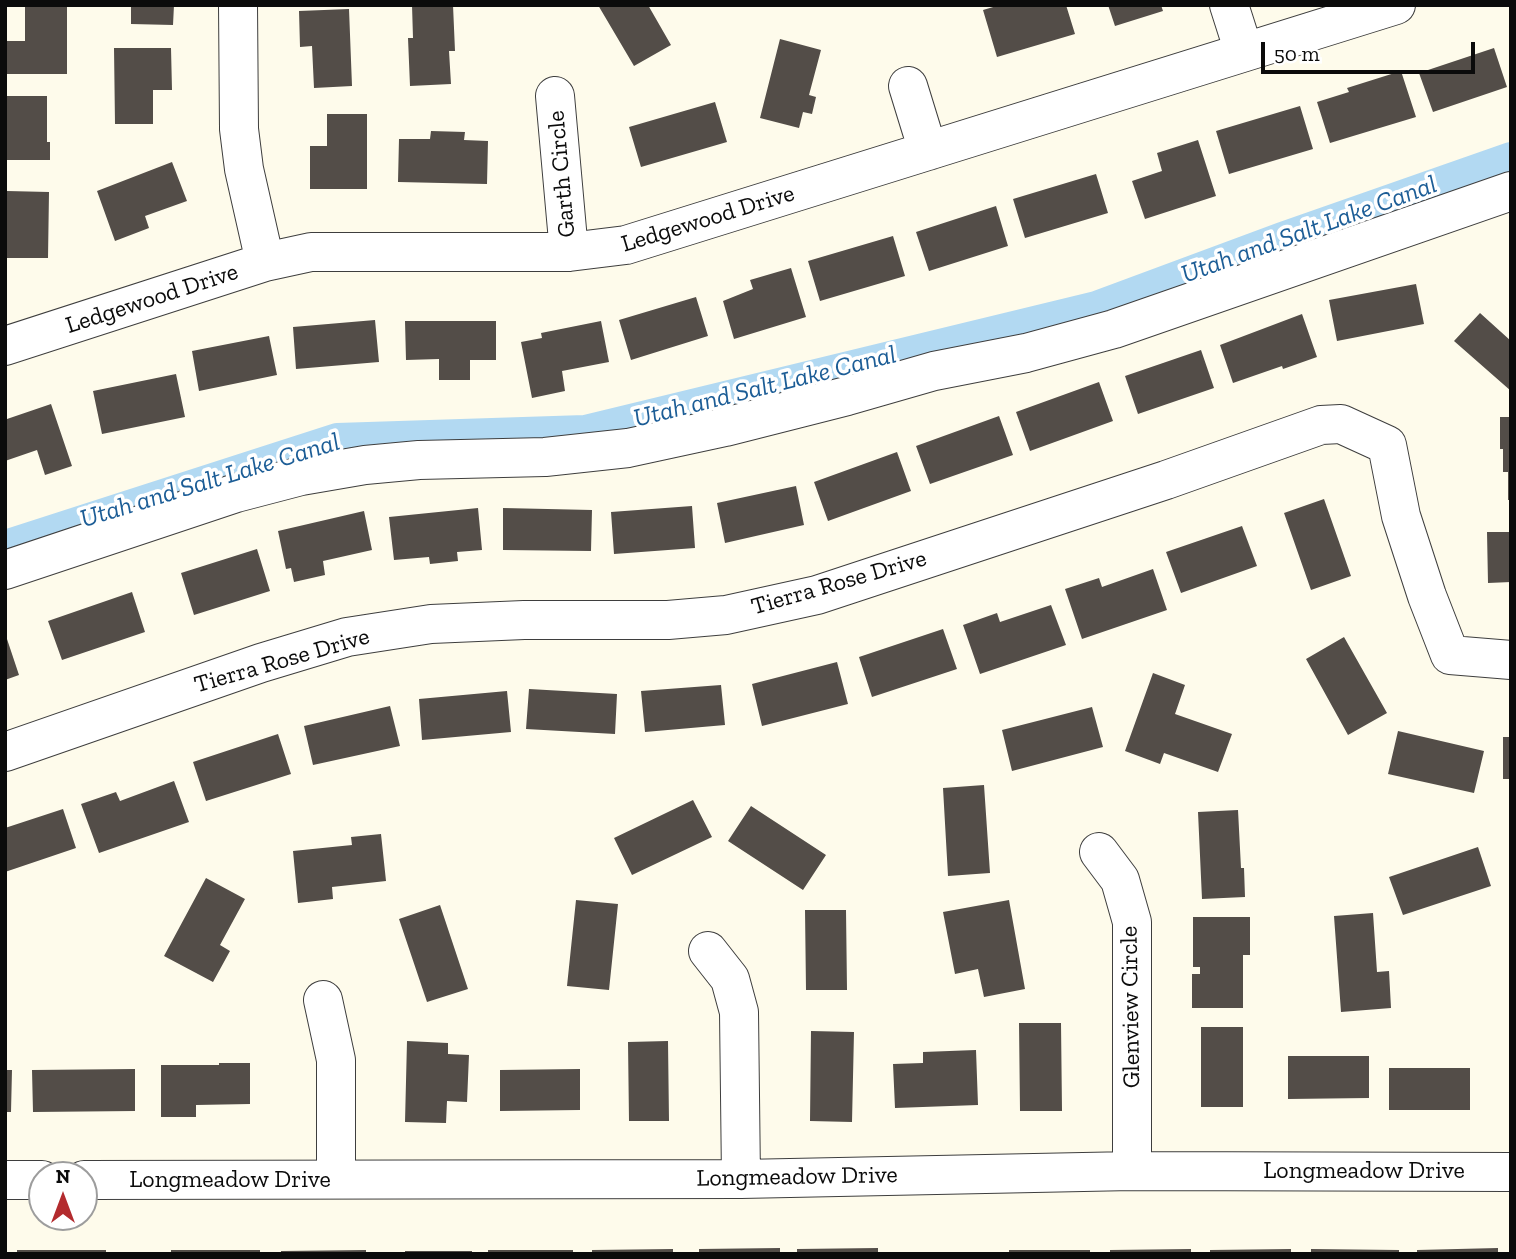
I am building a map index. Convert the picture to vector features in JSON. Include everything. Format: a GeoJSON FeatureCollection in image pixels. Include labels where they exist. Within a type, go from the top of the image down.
{"type":"FeatureCollection","features":[{"type":"Feature","properties":{"kind":"street"},"geometry":{"type":"LineString","coordinates":[[238,5],[238,103],[242,156],[265,262]]}},
{"type":"Feature","properties":{"kind":"street"},"geometry":{"type":"LineString","coordinates":[[1229,5],[1244,52]]}},
{"type":"Feature","properties":{"kind":"street","name":"Ledgewood Drive"},"geometry":{"type":"LineString","coordinates":[[5,346],[265,262],[311,252],[569,252],[597,251],[625,245],[1396,5]]}},
{"type":"Feature","properties":{"kind":"street"},"geometry":{"type":"LineString","coordinates":[[908,86],[928,151]]}},
{"type":"Feature","properties":{"kind":"street","name":"Garth Circle"},"geometry":{"type":"LineString","coordinates":[[555,96],[569,252]]}},
{"type":"Feature","properties":{"kind":"street"},"geometry":{"type":"LineString","coordinates":[[5,570],[236,493],[301,476],[365,465],[419,460],[545,457],[628,448],[833,400],[934,371],[1026,353],[1114,329],[1511,191]]}},
{"type":"Feature","properties":{"kind":"street","name":"Tierra Rose Drive"},"geometry":{"type":"LineString","coordinates":[[5,752],[261,663],[347,637],[431,624],[524,620],[680,619],[726,615],[817,595],[1166,480],[1321,425],[1341,424],[1387,445],[1401,516],[1450,655],[1511,660]]}},
{"type":"Feature","properties":{"kind":"street","name":"Glenview Circle"},"geometry":{"type":"LineString","coordinates":[[1099,852],[1121,880],[1132,922],[1132,1171]]}},
{"type":"Feature","properties":{"kind":"street"},"geometry":{"type":"LineString","coordinates":[[708,951],[730,979],[739,1012],[741,1179]]}},
{"type":"Feature","properties":{"kind":"street"},"geometry":{"type":"LineString","coordinates":[[323,1000],[335,1060],[336,1179]]}},
{"type":"Feature","properties":{"kind":"street","name":"Longmeadow Drive"},"geometry":{"type":"LineString","coordinates":[[98,1180],[741,1179],[1132,1171],[1511,1172]]}},
{"type":"Feature","properties":{"kind":"street"},"geometry":{"type":"LineString","coordinates":[[5,1180],[28,1180]]}},
{"type":"Feature","properties":{"kind":"building"},"geometry":{"type":"Polygon","coordinates":[[[131,5],[174,5],[173,25],[131,24],[131,5]]]}},
{"type":"Feature","properties":{"kind":"building"},"geometry":{"type":"Polygon","coordinates":[[[412,5],[453,5],[455,51],[449,51],[451,84],[410,86],[408,38],[413,38],[412,5]]]}},
{"type":"Feature","properties":{"kind":"building"},"geometry":{"type":"Polygon","coordinates":[[[598,5],[648,5],[671,45],[634,66],[598,5]]]}},
{"type":"Feature","properties":{"kind":"building"},"geometry":{"type":"Polygon","coordinates":[[[1000,5],[1066,5],[1075,34],[997,57],[983,10],[1000,5]]]}},
{"type":"Feature","properties":{"kind":"building"},"geometry":{"type":"Polygon","coordinates":[[[1108,5],[1161,5],[1163,11],[1115,26],[1108,5]]]}},
{"type":"Feature","properties":{"kind":"building"},"geometry":{"type":"Polygon","coordinates":[[[25,7],[67,7],[67,74],[5,74],[5,41],[25,41],[25,7]]]}},
{"type":"Feature","properties":{"kind":"building"},"geometry":{"type":"Polygon","coordinates":[[[349,9],[352,86],[314,88],[312,46],[300,47],[299,11],[349,9]]]}},
{"type":"Feature","properties":{"kind":"building"},"geometry":{"type":"Polygon","coordinates":[[[780,39],[821,50],[809,95],[816,97],[812,114],[803,112],[799,128],[760,118],[780,39]]]}},
{"type":"Feature","properties":{"kind":"building"},"geometry":{"type":"Polygon","coordinates":[[[114,48],[171,48],[172,90],[153,90],[153,124],[115,124],[114,48]]]}},
{"type":"Feature","properties":{"kind":"building"},"geometry":{"type":"Polygon","coordinates":[[[1494,48],[1507,87],[1433,112],[1419,73],[1494,48]]]}},
{"type":"Feature","properties":{"kind":"building"},"geometry":{"type":"Polygon","coordinates":[[[1401,71],[1416,117],[1330,143],[1317,102],[1349,92],[1347,88],[1401,71]]]}},
{"type":"Feature","properties":{"kind":"building"},"geometry":{"type":"Polygon","coordinates":[[[5,96],[47,96],[47,142],[50,142],[50,160],[7,160],[5,96]]]}},
{"type":"Feature","properties":{"kind":"building"},"geometry":{"type":"Polygon","coordinates":[[[715,102],[727,142],[641,167],[629,127],[715,102]]]}},
{"type":"Feature","properties":{"kind":"building"},"geometry":{"type":"Polygon","coordinates":[[[1300,106],[1313,149],[1229,174],[1216,131],[1300,106]]]}},
{"type":"Feature","properties":{"kind":"building"},"geometry":{"type":"Polygon","coordinates":[[[327,114],[367,114],[367,189],[310,189],[310,146],[327,146],[327,114]]]}},
{"type":"Feature","properties":{"kind":"building"},"geometry":{"type":"Polygon","coordinates":[[[431,131],[465,132],[464,140],[488,141],[487,184],[398,182],[399,139],[430,139],[431,131]]]}},
{"type":"Feature","properties":{"kind":"building"},"geometry":{"type":"Polygon","coordinates":[[[1198,140],[1216,196],[1145,219],[1132,181],[1162,171],[1157,153],[1198,140]]]}},
{"type":"Feature","properties":{"kind":"building"},"geometry":{"type":"Polygon","coordinates":[[[172,162],[187,201],[145,216],[149,228],[115,241],[97,191],[172,162]]]}},
{"type":"Feature","properties":{"kind":"building"},"geometry":{"type":"Polygon","coordinates":[[[1096,174],[1108,213],[1025,238],[1013,199],[1096,174]]]}},
{"type":"Feature","properties":{"kind":"building"},"geometry":{"type":"Polygon","coordinates":[[[7,191],[49,192],[48,258],[7,258],[7,191]]]}},
{"type":"Feature","properties":{"kind":"building"},"geometry":{"type":"Polygon","coordinates":[[[996,206],[1008,246],[929,271],[916,232],[996,206]]]}},
{"type":"Feature","properties":{"kind":"building"},"geometry":{"type":"Polygon","coordinates":[[[893,236],[905,276],[820,301],[808,261],[893,236]]]}},
{"type":"Feature","properties":{"kind":"building"},"geometry":{"type":"Polygon","coordinates":[[[791,268],[806,317],[734,339],[723,301],[753,289],[750,280],[791,268]]]}},
{"type":"Feature","properties":{"kind":"building"},"geometry":{"type":"Polygon","coordinates":[[[1416,284],[1424,324],[1337,341],[1329,300],[1416,284]]]}},
{"type":"Feature","properties":{"kind":"building"},"geometry":{"type":"Polygon","coordinates":[[[696,297],[708,336],[631,360],[619,320],[696,297]]]}},
{"type":"Feature","properties":{"kind":"building"},"geometry":{"type":"Polygon","coordinates":[[[1480,313],[1511,341],[1511,391],[1454,341],[1480,313]]]}},
{"type":"Feature","properties":{"kind":"building"},"geometry":{"type":"Polygon","coordinates":[[[1302,314],[1317,357],[1233,383],[1220,345],[1302,314]]]}},
{"type":"Feature","properties":{"kind":"building"},"geometry":{"type":"Polygon","coordinates":[[[375,320],[379,362],[296,369],[293,327],[375,320]]]}},
{"type":"Feature","properties":{"kind":"building"},"geometry":{"type":"Polygon","coordinates":[[[405,321],[496,321],[496,360],[470,360],[470,380],[439,380],[439,359],[406,360],[405,321]]]}},
{"type":"Feature","properties":{"kind":"building"},"geometry":{"type":"Polygon","coordinates":[[[601,321],[609,362],[562,371],[565,391],[532,398],[521,342],[542,338],[541,333],[601,321]]]}},
{"type":"Feature","properties":{"kind":"building"},"geometry":{"type":"Polygon","coordinates":[[[269,336],[277,375],[199,391],[192,351],[269,336]]]}},
{"type":"Feature","properties":{"kind":"building"},"geometry":{"type":"Polygon","coordinates":[[[1201,350],[1214,388],[1138,414],[1125,376],[1201,350]]]}},
{"type":"Feature","properties":{"kind":"building"},"geometry":{"type":"Polygon","coordinates":[[[176,374],[185,417],[102,434],[93,391],[176,374]]]}},
{"type":"Feature","properties":{"kind":"building"},"geometry":{"type":"Polygon","coordinates":[[[1099,382],[1113,421],[1030,451],[1016,412],[1099,382]]]}},
{"type":"Feature","properties":{"kind":"building"},"geometry":{"type":"Polygon","coordinates":[[[51,404],[72,466],[45,475],[37,450],[5,461],[7,419],[51,404]]]}},
{"type":"Feature","properties":{"kind":"building"},"geometry":{"type":"Polygon","coordinates":[[[999,416],[1013,455],[930,484],[916,446],[999,416]]]}},
{"type":"Feature","properties":{"kind":"building"},"geometry":{"type":"Polygon","coordinates":[[[1500,417],[1511,417],[1511,500],[1508,500],[1508,472],[1503,472],[1500,417]]]}},
{"type":"Feature","properties":{"kind":"building"},"geometry":{"type":"Polygon","coordinates":[[[897,452],[911,491],[828,521],[814,482],[897,452]]]}},
{"type":"Feature","properties":{"kind":"building"},"geometry":{"type":"Polygon","coordinates":[[[796,486],[804,525],[725,543],[717,503],[796,486]]]}},
{"type":"Feature","properties":{"kind":"building"},"geometry":{"type":"Polygon","coordinates":[[[1324,499],[1351,576],[1311,590],[1284,513],[1324,499]]]}},
{"type":"Feature","properties":{"kind":"building"},"geometry":{"type":"Polygon","coordinates":[[[692,506],[695,548],[614,554],[611,512],[692,506]]]}},
{"type":"Feature","properties":{"kind":"building"},"geometry":{"type":"Polygon","coordinates":[[[478,508],[482,550],[457,552],[458,561],[430,564],[429,557],[394,560],[389,517],[478,508]]]}},
{"type":"Feature","properties":{"kind":"building"},"geometry":{"type":"Polygon","coordinates":[[[503,508],[592,510],[591,551],[503,550],[503,508]]]}},
{"type":"Feature","properties":{"kind":"building"},"geometry":{"type":"Polygon","coordinates":[[[364,511],[372,550],[323,561],[325,575],[294,582],[291,568],[286,569],[278,531],[364,511]]]}},
{"type":"Feature","properties":{"kind":"building"},"geometry":{"type":"Polygon","coordinates":[[[1242,526],[1257,566],[1181,593],[1166,552],[1242,526]]]}},
{"type":"Feature","properties":{"kind":"building"},"geometry":{"type":"Polygon","coordinates":[[[1487,532],[1511,532],[1511,582],[1488,583],[1487,532]]]}},
{"type":"Feature","properties":{"kind":"building"},"geometry":{"type":"Polygon","coordinates":[[[257,549],[270,591],[194,615],[181,573],[257,549]]]}},
{"type":"Feature","properties":{"kind":"building"},"geometry":{"type":"Polygon","coordinates":[[[1153,569],[1167,610],[1082,639],[1065,589],[1099,578],[1102,587],[1153,569]]]}},
{"type":"Feature","properties":{"kind":"building"},"geometry":{"type":"Polygon","coordinates":[[[132,592],[145,632],[62,660],[48,621],[132,592]]]}},
{"type":"Feature","properties":{"kind":"building"},"geometry":{"type":"Polygon","coordinates":[[[1051,605],[1066,645],[980,674],[963,625],[997,613],[1000,622],[1051,605]]]}},
{"type":"Feature","properties":{"kind":"building"},"geometry":{"type":"Polygon","coordinates":[[[943,629],[957,669],[872,697],[859,657],[943,629]]]}},
{"type":"Feature","properties":{"kind":"building"},"geometry":{"type":"Polygon","coordinates":[[[5,637],[19,675],[5,680],[5,637]]]}},
{"type":"Feature","properties":{"kind":"building"},"geometry":{"type":"Polygon","coordinates":[[[1344,637],[1387,713],[1348,735],[1306,659],[1344,637]]]}},
{"type":"Feature","properties":{"kind":"building"},"geometry":{"type":"Polygon","coordinates":[[[837,662],[848,704],[762,726],[752,684],[837,662]]]}},
{"type":"Feature","properties":{"kind":"building"},"geometry":{"type":"Polygon","coordinates":[[[1153,673],[1185,685],[1175,714],[1232,734],[1218,772],[1164,753],[1160,764],[1125,751],[1153,673]]]}},
{"type":"Feature","properties":{"kind":"building"},"geometry":{"type":"Polygon","coordinates":[[[721,685],[725,725],[645,732],[641,691],[721,685]]]}},
{"type":"Feature","properties":{"kind":"building"},"geometry":{"type":"Polygon","coordinates":[[[529,689],[617,694],[615,734],[526,729],[529,689]]]}},
{"type":"Feature","properties":{"kind":"building"},"geometry":{"type":"Polygon","coordinates":[[[507,691],[511,732],[422,740],[419,699],[507,691]]]}},
{"type":"Feature","properties":{"kind":"building"},"geometry":{"type":"Polygon","coordinates":[[[390,706],[400,746],[313,765],[304,726],[390,706]]]}},
{"type":"Feature","properties":{"kind":"building"},"geometry":{"type":"Polygon","coordinates":[[[1092,707],[1103,747],[1012,771],[1002,730],[1092,707]]]}},
{"type":"Feature","properties":{"kind":"building"},"geometry":{"type":"Polygon","coordinates":[[[1398,731],[1484,751],[1474,793],[1388,774],[1398,731]]]}},
{"type":"Feature","properties":{"kind":"building"},"geometry":{"type":"Polygon","coordinates":[[[278,734],[291,774],[206,801],[193,762],[278,734]]]}},
{"type":"Feature","properties":{"kind":"building"},"geometry":{"type":"Polygon","coordinates":[[[1503,737],[1511,737],[1511,779],[1503,779],[1503,737]]]}},
{"type":"Feature","properties":{"kind":"building"},"geometry":{"type":"Polygon","coordinates":[[[174,781],[189,822],[99,853],[81,804],[116,792],[120,801],[174,781]]]}},
{"type":"Feature","properties":{"kind":"building"},"geometry":{"type":"Polygon","coordinates":[[[984,785],[990,873],[948,876],[943,788],[984,785]]]}},
{"type":"Feature","properties":{"kind":"building"},"geometry":{"type":"Polygon","coordinates":[[[693,800],[712,837],[632,875],[614,838],[693,800]]]}},
{"type":"Feature","properties":{"kind":"building"},"geometry":{"type":"Polygon","coordinates":[[[751,806],[826,855],[803,890],[728,841],[751,806]]]}},
{"type":"Feature","properties":{"kind":"building"},"geometry":{"type":"Polygon","coordinates":[[[63,809],[76,848],[5,872],[5,828],[63,809]]]}},
{"type":"Feature","properties":{"kind":"building"},"geometry":{"type":"Polygon","coordinates":[[[1238,810],[1245,897],[1202,899],[1198,812],[1238,810]]]}},
{"type":"Feature","properties":{"kind":"building"},"geometry":{"type":"Polygon","coordinates":[[[381,834],[386,881],[332,887],[333,899],[298,903],[293,851],[352,845],[351,837],[381,834]]]}},
{"type":"Feature","properties":{"kind":"building"},"geometry":{"type":"Polygon","coordinates":[[[1478,847],[1491,886],[1403,915],[1389,877],[1478,847]]]}},
{"type":"Feature","properties":{"kind":"building"},"geometry":{"type":"Polygon","coordinates":[[[206,878],[245,899],[220,945],[230,951],[213,982],[164,956],[206,878]]]}},
{"type":"Feature","properties":{"kind":"building"},"geometry":{"type":"Polygon","coordinates":[[[576,900],[618,904],[609,990],[567,986],[576,900]]]}},
{"type":"Feature","properties":{"kind":"building"},"geometry":{"type":"Polygon","coordinates":[[[1009,900],[1025,989],[984,997],[978,969],[955,974],[943,912],[1009,900]]]}},
{"type":"Feature","properties":{"kind":"building"},"geometry":{"type":"Polygon","coordinates":[[[440,905],[468,989],[427,1002],[399,919],[440,905]]]}},
{"type":"Feature","properties":{"kind":"building"},"geometry":{"type":"Polygon","coordinates":[[[805,910],[846,910],[847,990],[806,990],[805,910]]]}},
{"type":"Feature","properties":{"kind":"building"},"geometry":{"type":"Polygon","coordinates":[[[1373,913],[1377,972],[1389,971],[1391,1008],[1341,1012],[1334,916],[1373,913]]]}},
{"type":"Feature","properties":{"kind":"building"},"geometry":{"type":"Polygon","coordinates":[[[1193,917],[1250,917],[1250,955],[1243,955],[1243,1008],[1192,1008],[1192,974],[1200,974],[1200,967],[1193,967],[1193,917]]]}},
{"type":"Feature","properties":{"kind":"building"},"geometry":{"type":"Polygon","coordinates":[[[1019,1023],[1061,1023],[1062,1111],[1020,1111],[1019,1023]]]}},
{"type":"Feature","properties":{"kind":"building"},"geometry":{"type":"Polygon","coordinates":[[[1201,1027],[1243,1027],[1243,1107],[1201,1107],[1201,1027]]]}},
{"type":"Feature","properties":{"kind":"building"},"geometry":{"type":"Polygon","coordinates":[[[811,1031],[854,1032],[852,1122],[810,1121],[811,1031]]]}},
{"type":"Feature","properties":{"kind":"building"},"geometry":{"type":"Polygon","coordinates":[[[407,1041],[448,1043],[448,1054],[469,1055],[467,1102],[447,1101],[446,1123],[405,1122],[407,1041]]]}},
{"type":"Feature","properties":{"kind":"building"},"geometry":{"type":"Polygon","coordinates":[[[668,1041],[669,1121],[629,1121],[628,1042],[668,1041]]]}},
{"type":"Feature","properties":{"kind":"building"},"geometry":{"type":"Polygon","coordinates":[[[976,1050],[978,1105],[895,1108],[893,1064],[923,1063],[923,1052],[976,1050]]]}},
{"type":"Feature","properties":{"kind":"building"},"geometry":{"type":"Polygon","coordinates":[[[1288,1056],[1369,1056],[1369,1098],[1288,1099],[1288,1056]]]}},
{"type":"Feature","properties":{"kind":"building"},"geometry":{"type":"Polygon","coordinates":[[[250,1063],[250,1104],[196,1105],[196,1117],[161,1117],[161,1065],[250,1063]]]}},
{"type":"Feature","properties":{"kind":"building"},"geometry":{"type":"Polygon","coordinates":[[[1389,1068],[1470,1068],[1470,1110],[1389,1110],[1389,1068]]]}},
{"type":"Feature","properties":{"kind":"building"},"geometry":{"type":"Polygon","coordinates":[[[135,1069],[135,1111],[33,1112],[32,1070],[135,1069]]]}},
{"type":"Feature","properties":{"kind":"building"},"geometry":{"type":"Polygon","coordinates":[[[580,1069],[580,1110],[500,1111],[500,1070],[580,1069]]]}},
{"type":"Feature","properties":{"kind":"building"},"geometry":{"type":"Polygon","coordinates":[[[5,1070],[12,1070],[11,1112],[5,1112],[5,1070]]]}},
{"type":"Feature","properties":{"kind":"building"},"geometry":{"type":"Polygon","coordinates":[[[780,1248],[780,1254],[699,1254],[699,1249],[780,1248]]]}},
{"type":"Feature","properties":{"kind":"building"},"geometry":{"type":"Polygon","coordinates":[[[878,1248],[878,1254],[797,1254],[797,1249],[878,1248]]]}},
{"type":"Feature","properties":{"kind":"building"},"geometry":{"type":"Polygon","coordinates":[[[1498,1248],[1498,1254],[1417,1254],[1417,1250],[1498,1248]]]}},
{"type":"Feature","properties":{"kind":"building"},"geometry":{"type":"Polygon","coordinates":[[[673,1249],[673,1254],[592,1254],[592,1250],[673,1249]]]}},
{"type":"Feature","properties":{"kind":"building"},"geometry":{"type":"Polygon","coordinates":[[[1191,1249],[1191,1254],[1110,1254],[1110,1250],[1191,1249]]]}},
{"type":"Feature","properties":{"kind":"building"},"geometry":{"type":"Polygon","coordinates":[[[1291,1249],[1291,1254],[1210,1254],[1210,1250],[1291,1249]]]}},
{"type":"Feature","properties":{"kind":"building"},"geometry":{"type":"Polygon","coordinates":[[[1311,1249],[1399,1250],[1399,1254],[1311,1254],[1311,1249]]]}},
{"type":"Feature","properties":{"kind":"building"},"geometry":{"type":"Polygon","coordinates":[[[17,1250],[106,1250],[106,1254],[17,1254],[17,1250]]]}},
{"type":"Feature","properties":{"kind":"building"},"geometry":{"type":"Polygon","coordinates":[[[171,1250],[260,1250],[260,1254],[171,1254],[171,1250]]]}},
{"type":"Feature","properties":{"kind":"building"},"geometry":{"type":"Polygon","coordinates":[[[366,1250],[366,1254],[281,1254],[281,1251],[366,1250]]]}},
{"type":"Feature","properties":{"kind":"building"},"geometry":{"type":"Polygon","coordinates":[[[488,1250],[573,1250],[573,1254],[488,1254],[488,1250]]]}},
{"type":"Feature","properties":{"kind":"building"},"geometry":{"type":"Polygon","coordinates":[[[1009,1250],[1090,1250],[1090,1254],[1009,1254],[1009,1250]]]}},
{"type":"Feature","properties":{"kind":"building"},"geometry":{"type":"Polygon","coordinates":[[[405,1251],[472,1251],[472,1254],[405,1254],[405,1251]]]}},
{"type":"Feature","properties":{"kind":"waterway","name":"Utah and Salt Lake Canal"},"geometry":{"type":"LineString","coordinates":[[5,545],[337,438],[585,430],[1096,306],[1511,157]]}}]}
